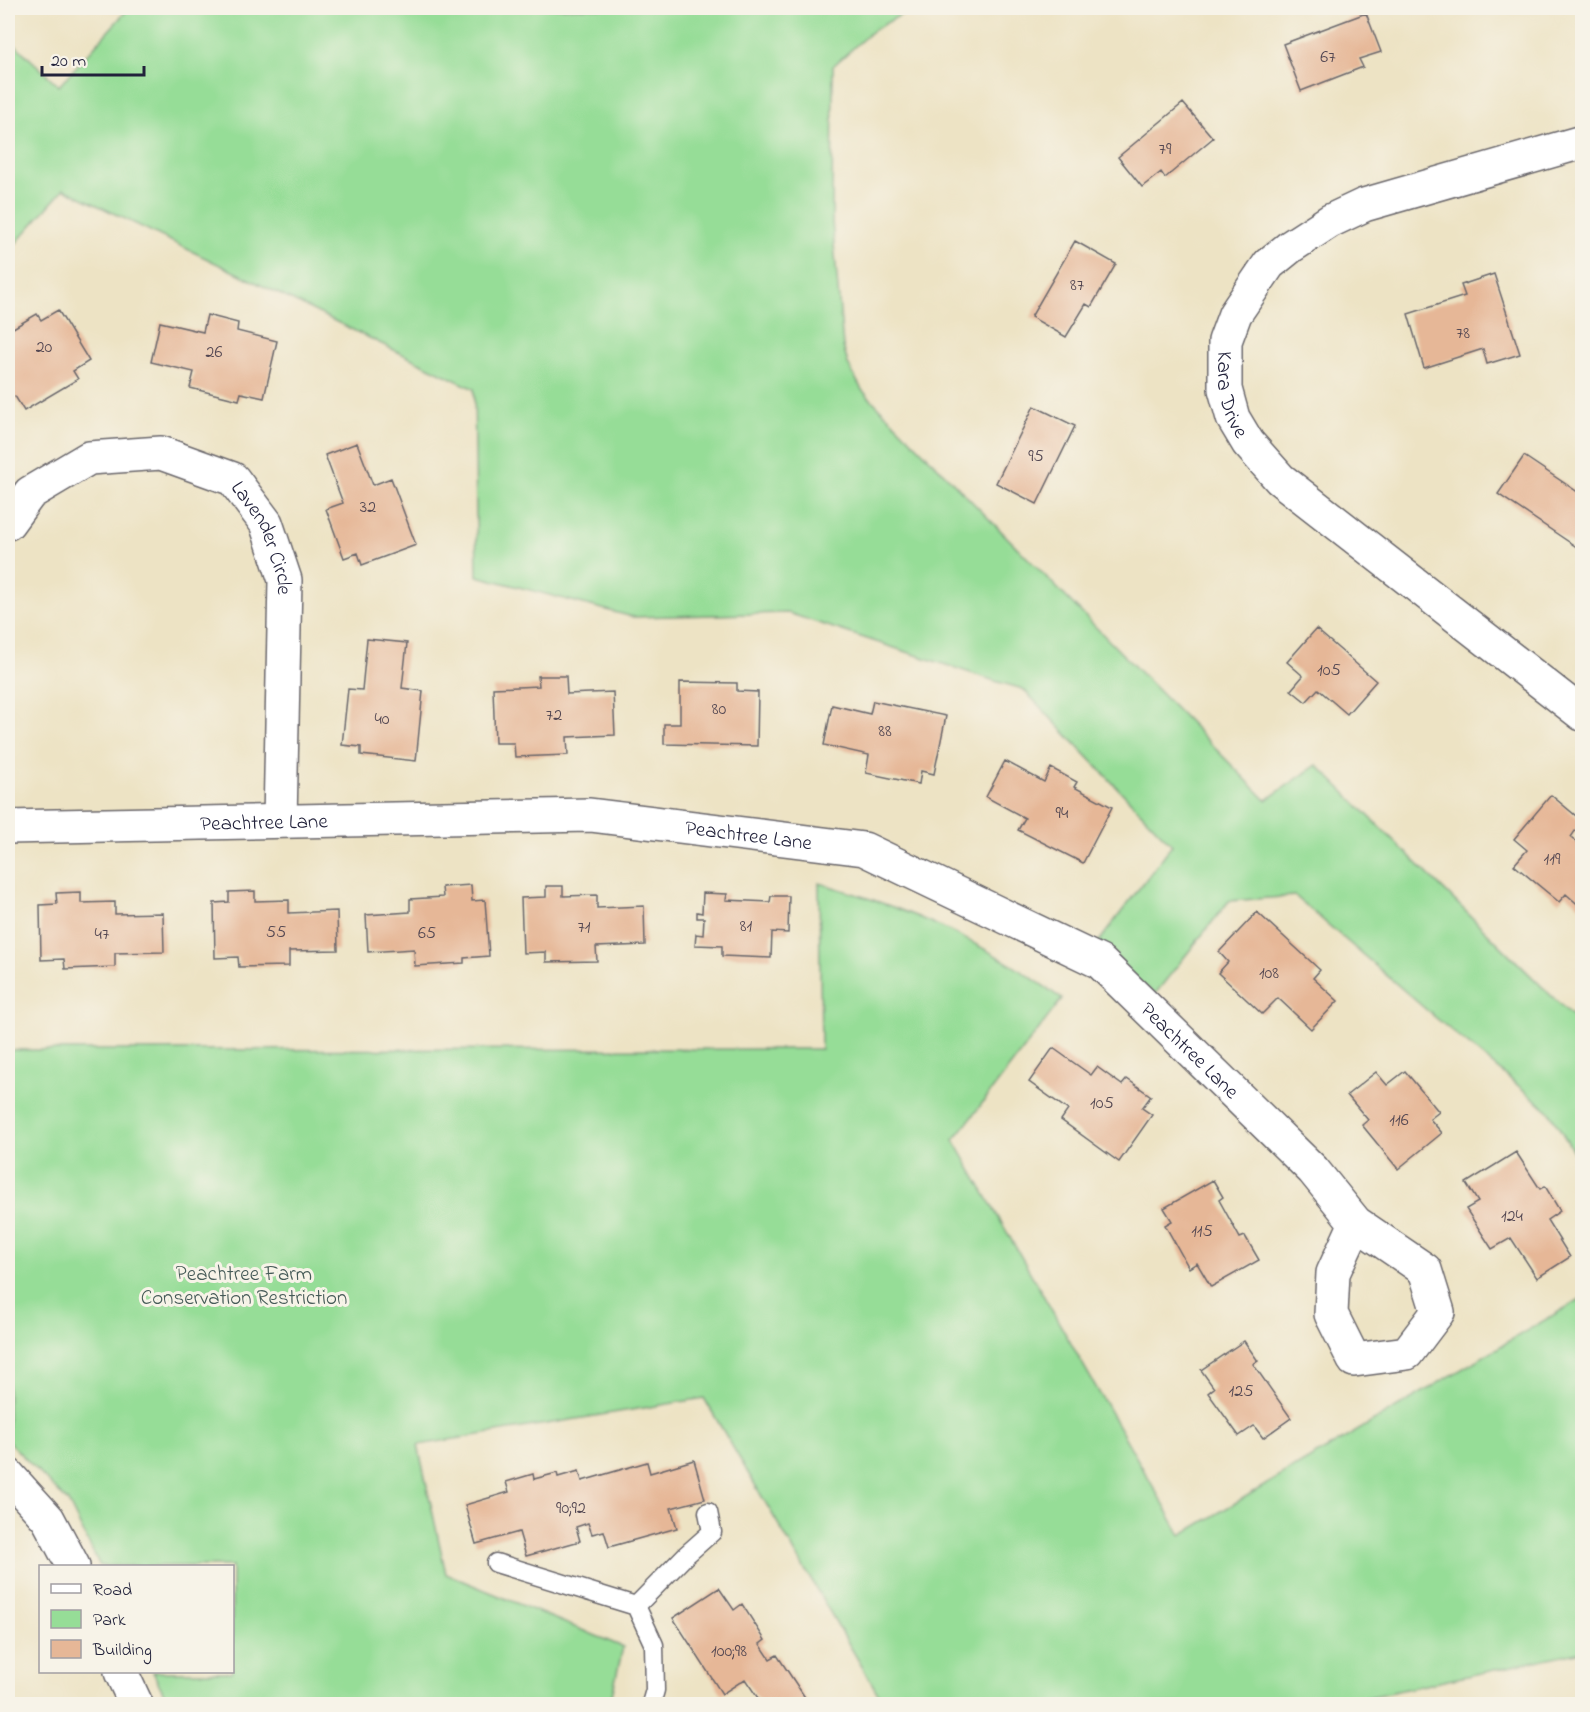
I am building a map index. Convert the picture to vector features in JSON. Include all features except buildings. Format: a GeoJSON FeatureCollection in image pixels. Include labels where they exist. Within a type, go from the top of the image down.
{"type":"FeatureCollection","features":[{"type":"Feature","properties":{"kind":"street","name":"Kara Drive"},"geometry":{"type":"LineString","coordinates":[[1582,142],[1364,205],[1330,221],[1269,264],[1235,314],[1225,341],[1224,362],[1225,389],[1233,418],[1248,443],[1280,479],[1582,714]]}},
{"type":"Feature","properties":{"kind":"street","name":"Lavender Circle"},"geometry":{"type":"LineString","coordinates":[[8,523],[30,493],[89,458],[161,453],[233,479],[266,524],[285,580],[279,821]]}},
{"type":"Feature","properties":{"kind":"street","name":"Peachtree Lane"},"geometry":{"type":"LineString","coordinates":[[8,826],[590,815],[864,849],[1100,962],[1313,1170],[1356,1223]]}},
{"type":"Feature","properties":{"kind":"street"},"geometry":{"type":"LineString","coordinates":[[8,1475],[48,1519],[72,1565]]}},
{"type":"Feature","properties":{"kind":"street"},"geometry":{"type":"LineString","coordinates":[[122,1673],[136,1704]]}},
{"type":"Feature","properties":{"kind":"lane"},"geometry":{"type":"LineString","coordinates":[[636,1606],[712,1532],[708,1512]]}},
{"type":"Feature","properties":{"kind":"lane"},"geometry":{"type":"LineString","coordinates":[[496,1563],[636,1606],[654,1645],[655,1690],[651,1704]]}},
{"type":"Feature","properties":{"kind":"green space"},"geometry":{"type":"Polygon","coordinates":[[[129,8],[913,8],[872,31],[833,66],[832,221],[843,346],[848,364],[862,390],[1266,800],[1317,765],[1582,1026],[1582,1166],[1549,1111],[1430,1013],[1295,896],[1229,901],[1155,994],[1094,948],[1172,845],[1023,689],[788,613],[633,617],[477,576],[474,389],[64,189],[8,252],[8,38],[59,86],[129,8]]]}},
{"type":"Feature","properties":{"kind":"green space","name":"Peachtree Farm Conservation Restriction"},"geometry":{"type":"Polygon","coordinates":[[[819,883],[885,904],[946,929],[1004,960],[1062,999],[954,1140],[1181,1535],[1582,1298],[1582,1651],[1337,1704],[884,1704],[704,1398],[418,1445],[446,1574],[623,1647],[610,1704],[169,1704],[154,1673],[234,1673],[234,1565],[100,1565],[68,1502],[8,1441],[8,1050],[821,1049],[819,883]]]}}]}
